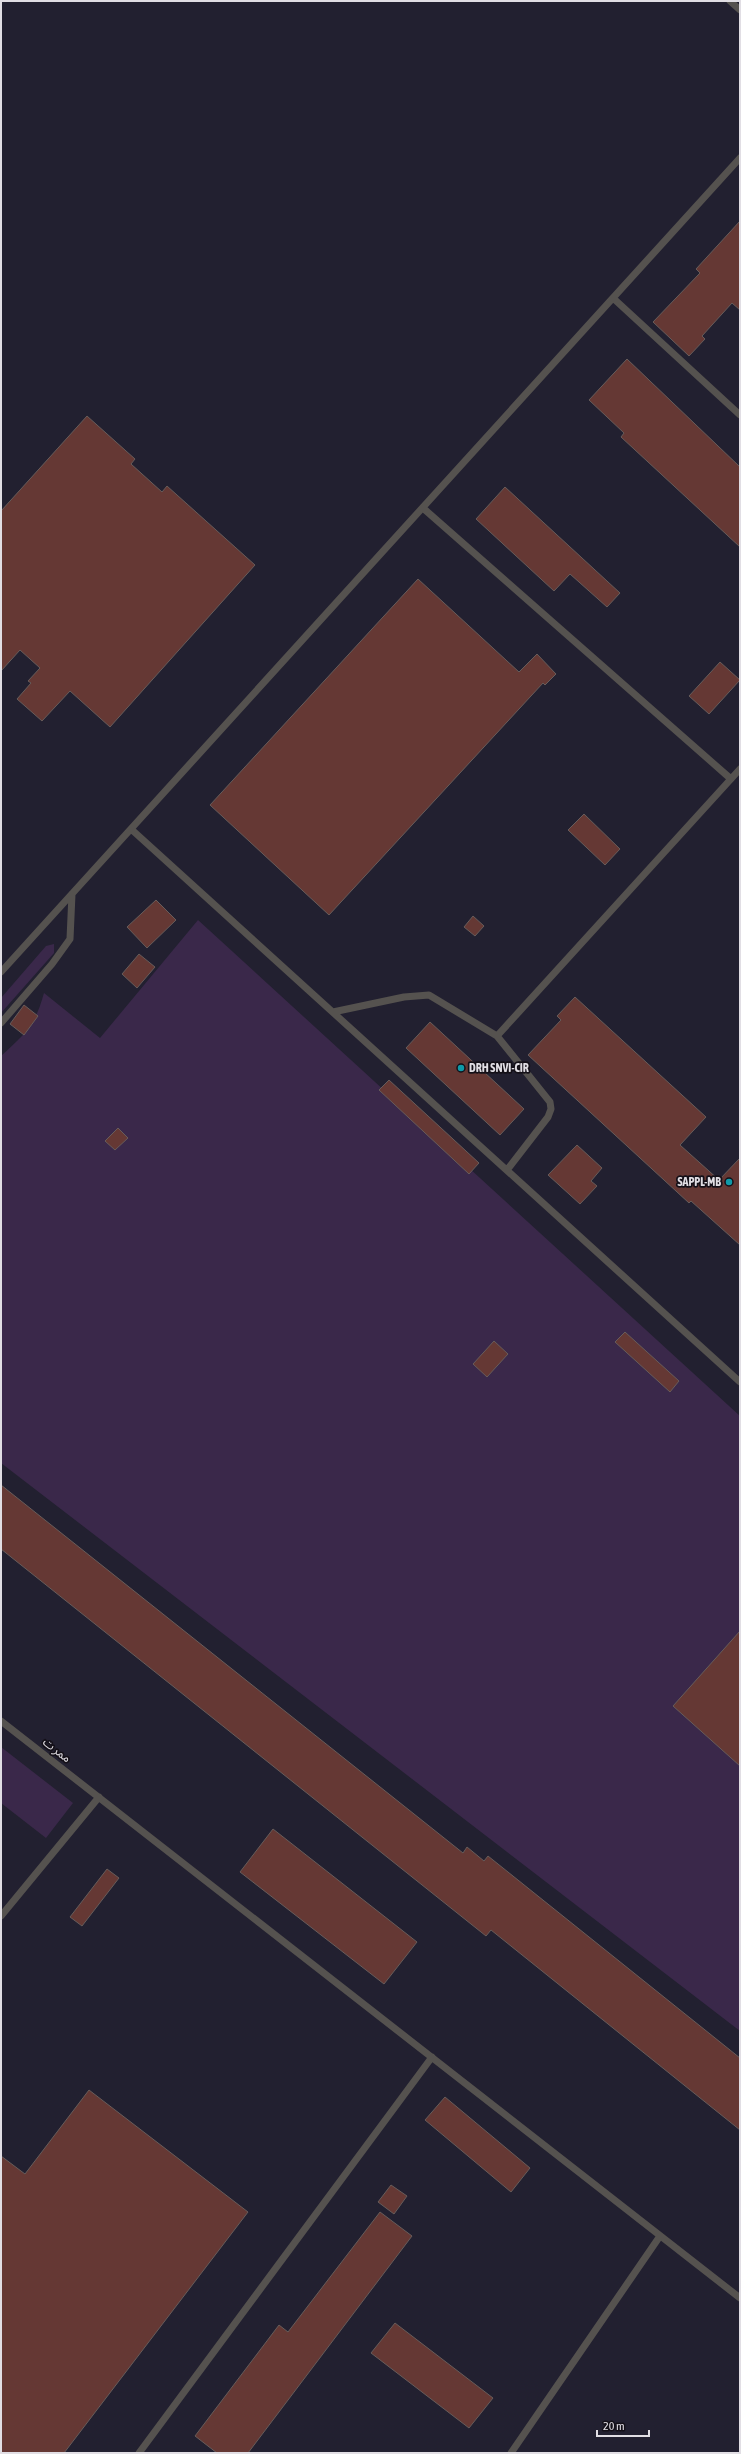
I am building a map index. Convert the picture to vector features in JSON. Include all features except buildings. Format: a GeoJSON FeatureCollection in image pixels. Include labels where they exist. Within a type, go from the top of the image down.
{"type":"FeatureCollection","features":[{"type":"Feature","properties":{"kind":"lane"},"geometry":{"type":"LineString","coordinates":[[730,1],[740,10]]}},
{"type":"Feature","properties":{"kind":"lane"},"geometry":{"type":"LineString","coordinates":[[1,972],[740,158]]}},
{"type":"Feature","properties":{"kind":"lane"},"geometry":{"type":"LineString","coordinates":[[613,298],[740,415]]}},
{"type":"Feature","properties":{"kind":"lane"},"geometry":{"type":"LineString","coordinates":[[423,508],[731,779]]}},
{"type":"Feature","properties":{"kind":"lane"},"geometry":{"type":"LineString","coordinates":[[497,1036],[740,769]]}},
{"type":"Feature","properties":{"kind":"lane"},"geometry":{"type":"LineString","coordinates":[[131,829],[740,1382]]}},
{"type":"Feature","properties":{"kind":"lane"},"geometry":{"type":"LineString","coordinates":[[1,1023],[52,964],[70,939],[72,894]]}},
{"type":"Feature","properties":{"kind":"lane"},"geometry":{"type":"LineString","coordinates":[[333,1012],[404,997],[429,994],[497,1036],[550,1102],[551,1109],[548,1118],[507,1170]]}},
{"type":"Feature","properties":{"kind":"lane","name":"ممر ت"},"geometry":{"type":"LineString","coordinates":[[1,1721],[740,2298]]}},
{"type":"Feature","properties":{"kind":"lane"},"geometry":{"type":"LineString","coordinates":[[1,1916],[98,1797]]}},
{"type":"Feature","properties":{"kind":"lane"},"geometry":{"type":"LineString","coordinates":[[139,2453],[432,2057]]}},
{"type":"Feature","properties":{"kind":"lane"},"geometry":{"type":"LineString","coordinates":[[511,2453],[660,2236]]}},
{"type":"Feature","properties":{"kind":"shaded area"},"geometry":{"type":"Polygon","coordinates":[[[1,1],[740,1],[740,2453],[1,2453],[1,1]]]}},
{"type":"Feature","properties":{"kind":"shaded area"},"geometry":{"type":"Polygon","coordinates":[[[198,920],[740,1416],[740,2031],[1,1463],[1,1056],[17,1042],[33,1022],[44,993],[100,1038],[198,920]]]}},
{"type":"Feature","properties":{"kind":"shaded area"},"geometry":{"type":"Polygon","coordinates":[[[54,944],[54,953],[1,1013],[1,998],[46,946],[54,944]]]}},
{"type":"Feature","properties":{"kind":"shaded area"},"geometry":{"type":"Polygon","coordinates":[[[1,1747],[73,1803],[46,1838],[1,1803],[1,1747]]]}},
{"type":"Feature","properties":{"kind":"place","name":"DRH SNVI-CIR"},"geometry":{"type":"Point","coordinates":[461,1068]}},
{"type":"Feature","properties":{"kind":"place","name":"SAPPL-MB"},"geometry":{"type":"Point","coordinates":[729,1182]}}]}
